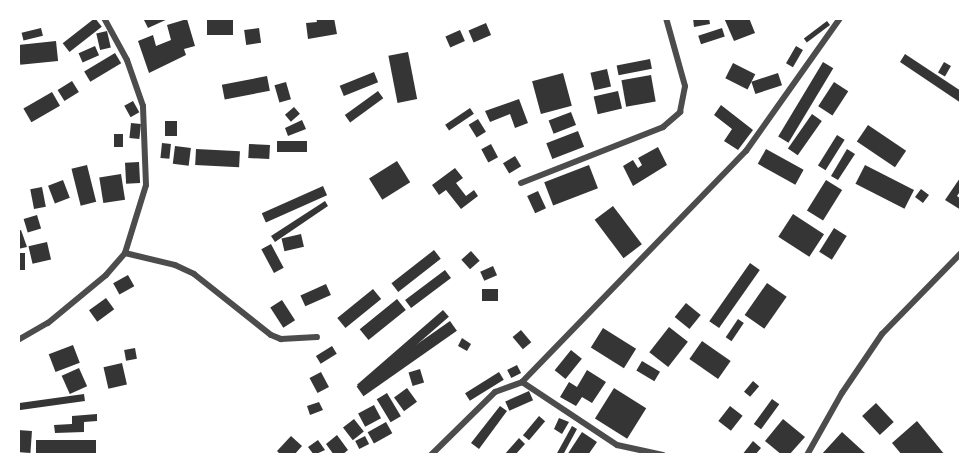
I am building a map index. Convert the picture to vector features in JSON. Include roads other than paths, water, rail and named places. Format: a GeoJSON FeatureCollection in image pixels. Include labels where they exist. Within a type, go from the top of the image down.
{"type":"FeatureCollection","features":[{"type":"Feature","properties":{"kind":"street"},"geometry":{"type":"LineString","coordinates":[[18,340],[48,323],[106,275],[125,253],[146,185],[143,106],[127,60],[104,18]]}},
{"type":"Feature","properties":{"kind":"street"},"geometry":{"type":"LineString","coordinates":[[521,183],[663,127],[680,112],[685,86],[666,18]]}},
{"type":"Feature","properties":{"kind":"street"},"geometry":{"type":"LineString","coordinates":[[430,455],[495,392],[522,382],[746,151],[840,18]]}},
{"type":"Feature","properties":{"kind":"street"},"geometry":{"type":"LineString","coordinates":[[125,253],[175,265],[194,274],[271,335],[281,339],[317,337]]}},
{"type":"Feature","properties":{"kind":"street"},"geometry":{"type":"LineString","coordinates":[[807,455],[842,393],[882,334],[961,253]]}},
{"type":"Feature","properties":{"kind":"street"},"geometry":{"type":"LineString","coordinates":[[522,382],[617,445],[663,455]]}}]}
